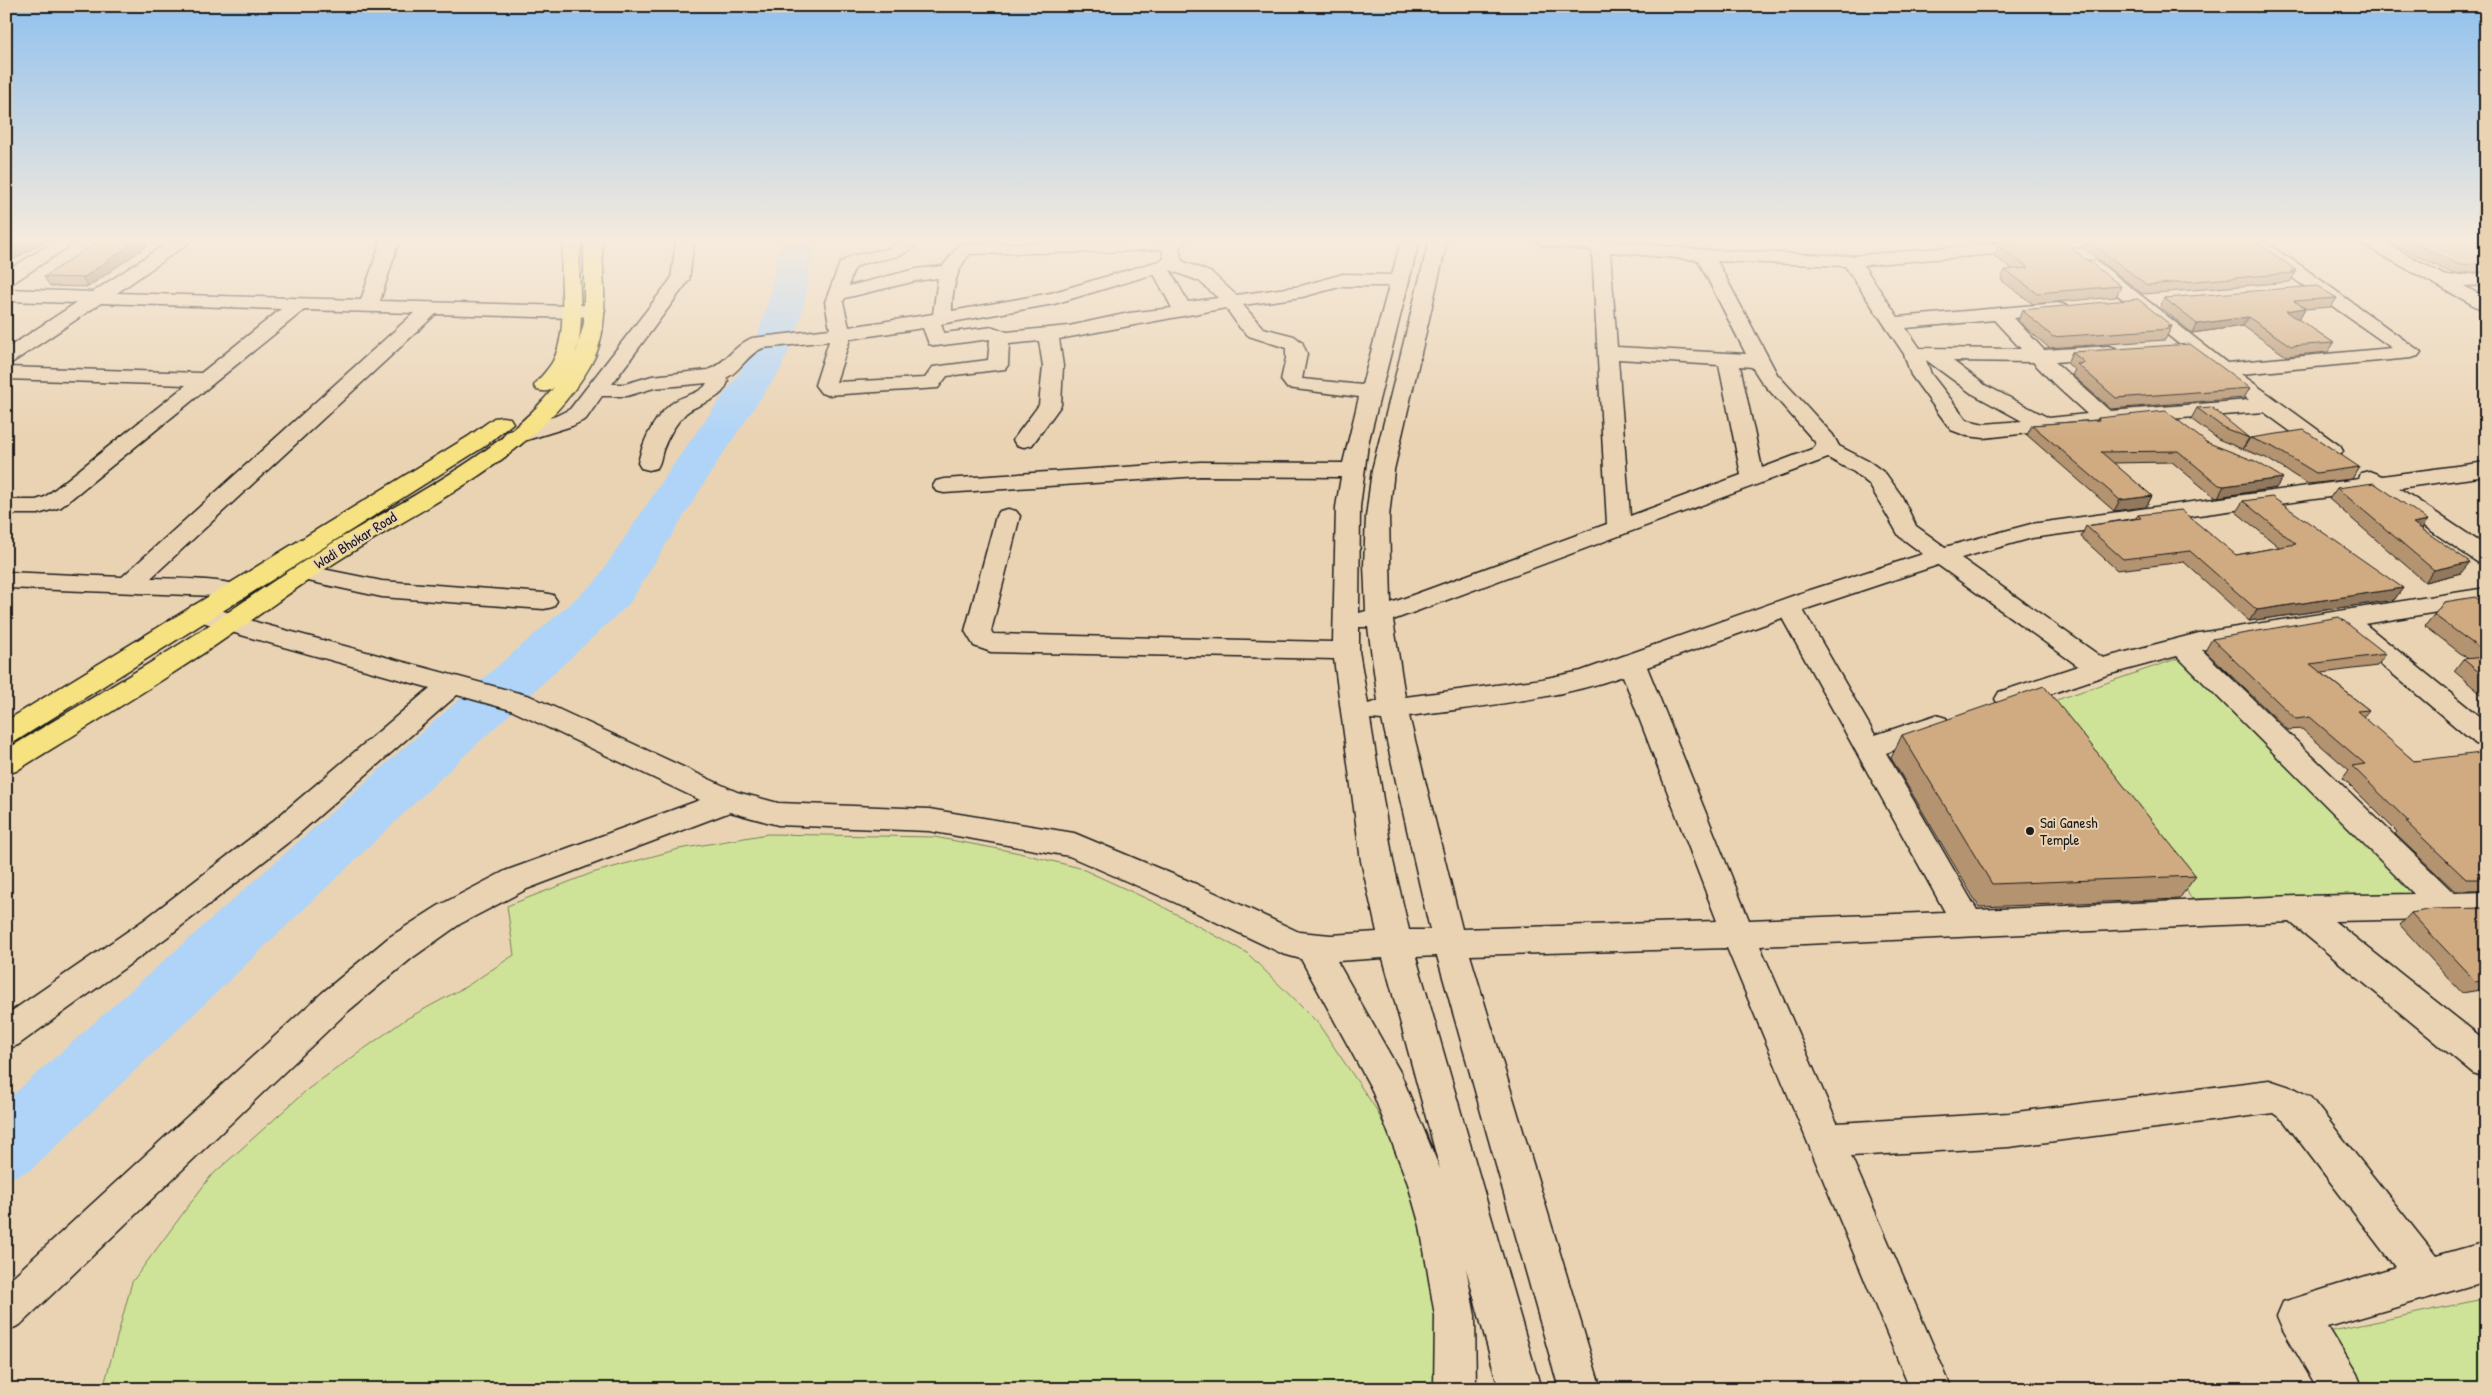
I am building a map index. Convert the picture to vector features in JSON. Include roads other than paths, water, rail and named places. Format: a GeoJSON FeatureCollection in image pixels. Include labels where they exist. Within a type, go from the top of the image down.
{"type":"FeatureCollection","features":[{"type":"Feature","properties":{"kind":"main road","name":"Wadi Bhokar Road"},"geometry":{"type":"LineString","coordinates":[[6,764],[233,621],[304,573],[468,472],[514,437],[562,393],[582,363],[591,338],[581,306]]}},
{"type":"Feature","properties":{"kind":"main road","name":"Wadi Bhokar Road"},"geometry":{"type":"LineString","coordinates":[[6,734],[477,441],[516,413],[544,387],[563,360],[571,335],[584,306]]}},
{"type":"Feature","properties":{"kind":"street"},"geometry":{"type":"LineString","coordinates":[[6,358],[82,306]]}},
{"type":"Feature","properties":{"kind":"street"},"geometry":{"type":"LineString","coordinates":[[6,507],[38,507],[54,502],[297,306]]}},
{"type":"Feature","properties":{"kind":"street"},"geometry":{"type":"LineString","coordinates":[[372,306],[583,311]]}},
{"type":"Feature","properties":{"kind":"street"},"geometry":{"type":"LineString","coordinates":[[514,437],[572,418],[578,414],[660,306]]}},
{"type":"Feature","properties":{"kind":"street"},"geometry":{"type":"LineString","coordinates":[[835,306],[839,335],[825,385],[833,390],[931,384],[940,371],[994,366],[999,363],[999,340],[1001,339]]}},
{"type":"Feature","properties":{"kind":"street"},"geometry":{"type":"LineString","coordinates":[[939,306],[936,318],[936,340],[993,334],[999,335],[1001,339]]}},
{"type":"Feature","properties":{"kind":"street"},"geometry":{"type":"LineString","coordinates":[[596,390],[626,390],[652,382],[712,376],[724,372],[747,347],[759,342],[839,335],[1006,306]]}},
{"type":"Feature","properties":{"kind":"street"},"geometry":{"type":"LineString","coordinates":[[1001,339],[1085,329],[1129,319],[1176,314],[1181,312],[1182,309],[1203,306]]}},
{"type":"Feature","properties":{"kind":"street"},"geometry":{"type":"LineString","coordinates":[[1235,306],[1249,326],[1257,333],[1290,342],[1296,347],[1297,353],[1291,380],[1294,384],[1372,392]]}},
{"type":"Feature","properties":{"kind":"street"},"geometry":{"type":"LineString","coordinates":[[1394,306],[1357,444],[1353,470],[1348,506],[1346,637],[1377,861],[1396,944],[1520,1389]]}},
{"type":"Feature","properties":{"kind":"street"},"geometry":{"type":"LineString","coordinates":[[1422,306],[1382,470],[1377,502],[1375,557],[1380,616],[1393,710],[1449,943],[1580,1389]]}},
{"type":"Feature","properties":{"kind":"street"},"geometry":{"type":"LineString","coordinates":[[1604,306],[1619,529]]}},
{"type":"Feature","properties":{"kind":"street"},"geometry":{"type":"LineString","coordinates":[[1008,516],[978,631],[983,640],[991,643],[1346,637],[1380,616],[1820,454],[1826,449],[1828,446],[1825,440],[1768,377],[1731,306]]}},
{"type":"Feature","properties":{"kind":"street"},"geometry":{"type":"LineString","coordinates":[[1882,306],[1893,322],[1922,354],[1978,389],[2045,424]]}},
{"type":"Feature","properties":{"kind":"street"},"geometry":{"type":"LineString","coordinates":[[2155,306],[2194,346],[2268,405],[2375,482],[2486,557]]}},
{"type":"Feature","properties":{"kind":"street"},"geometry":{"type":"LineString","coordinates":[[2224,369],[2411,352],[2345,306]]}},
{"type":"Feature","properties":{"kind":"street"},"geometry":{"type":"LineString","coordinates":[[128,585],[431,308]]}},
{"type":"Feature","properties":{"kind":"street"},"geometry":{"type":"LineString","coordinates":[[1893,322],[2075,308]]}},
{"type":"Feature","properties":{"kind":"street"},"geometry":{"type":"LineString","coordinates":[[1999,314],[2079,397],[2105,418]]}},
{"type":"Feature","properties":{"kind":"street"},"geometry":{"type":"LineString","coordinates":[[1024,440],[1050,405],[1054,366],[1048,334]]}},
{"type":"Feature","properties":{"kind":"street"},"geometry":{"type":"LineString","coordinates":[[2165,348],[2194,346]]}},
{"type":"Feature","properties":{"kind":"street"},"geometry":{"type":"LineString","coordinates":[[1922,354],[2038,356],[2125,351]]}},
{"type":"Feature","properties":{"kind":"street"},"geometry":{"type":"LineString","coordinates":[[1607,352],[1758,361]]}},
{"type":"Feature","properties":{"kind":"street"},"geometry":{"type":"LineString","coordinates":[[1922,354],[1921,375],[1959,424],[1967,429],[1984,431],[2105,418],[2268,405]]}},
{"type":"Feature","properties":{"kind":"street"},"geometry":{"type":"LineString","coordinates":[[1728,359],[1753,479]]}},
{"type":"Feature","properties":{"kind":"street"},"geometry":{"type":"LineString","coordinates":[[6,373],[206,379]]}},
{"type":"Feature","properties":{"kind":"street"},"geometry":{"type":"LineString","coordinates":[[649,463],[651,449],[676,412],[687,402],[713,391],[718,385],[718,381],[712,376]]}},
{"type":"Feature","properties":{"kind":"street"},"geometry":{"type":"LineString","coordinates":[[2166,413],[2188,429]]}},
{"type":"Feature","properties":{"kind":"street"},"geometry":{"type":"LineString","coordinates":[[1826,449],[1846,457],[1882,482],[1904,528],[2099,668]]}},
{"type":"Feature","properties":{"kind":"street"},"geometry":{"type":"LineString","coordinates":[[944,486],[1200,469],[1353,470]]}},
{"type":"Feature","properties":{"kind":"street"},"geometry":{"type":"LineString","coordinates":[[1355,712],[1393,710],[1542,688],[1586,679],[1941,556],[2031,530],[2375,482],[2486,469]]}},
{"type":"Feature","properties":{"kind":"street"},"geometry":{"type":"LineString","coordinates":[[2278,477],[2301,492]]}},
{"type":"Feature","properties":{"kind":"street"},"geometry":{"type":"LineString","coordinates":[[304,573],[382,589],[544,601]]}},
{"type":"Feature","properties":{"kind":"street"},"geometry":{"type":"LineString","coordinates":[[6,580],[215,588],[235,592]]}},
{"type":"Feature","properties":{"kind":"street"},"geometry":{"type":"LineString","coordinates":[[1988,707],[2099,668],[2182,646],[2243,633],[2486,596]]}},
{"type":"Feature","properties":{"kind":"street"},"geometry":{"type":"LineString","coordinates":[[1789,608],[1968,924]]}},
{"type":"Feature","properties":{"kind":"street"},"geometry":{"type":"LineString","coordinates":[[200,612],[233,621],[250,629],[520,703],[729,801],[778,814],[930,820],[1074,845],[1185,893],[1296,945],[1330,948],[1396,944],[1738,934],[2296,909],[2486,905]]}},
{"type":"Feature","properties":{"kind":"street"},"geometry":{"type":"LineString","coordinates":[[2342,618],[2486,736]]}},
{"type":"Feature","properties":{"kind":"street"},"geometry":{"type":"LineString","coordinates":[[2182,646],[2447,906]]}},
{"type":"Feature","properties":{"kind":"street"},"geometry":{"type":"LineString","coordinates":[[1632,663],[1738,934],[1931,1389]]}},
{"type":"Feature","properties":{"kind":"street"},"geometry":{"type":"LineString","coordinates":[[6,1034],[155,929],[466,688]]}},
{"type":"Feature","properties":{"kind":"street"},"geometry":{"type":"LineString","coordinates":[[1869,748],[1961,716]]}},
{"type":"Feature","properties":{"kind":"street"},"geometry":{"type":"LineString","coordinates":[[6,1312],[334,1003],[400,948],[449,915],[516,880],[729,801]]}},
{"type":"Feature","properties":{"kind":"street"},"geometry":{"type":"LineString","coordinates":[[2296,909],[2486,1062]]}},
{"type":"Feature","properties":{"kind":"street"},"geometry":{"type":"LineString","coordinates":[[1311,946],[1387,1083],[1427,1184],[1439,1226],[1455,1316],[1455,1389]]}},
{"type":"Feature","properties":{"kind":"street"},"geometry":{"type":"LineString","coordinates":[[1826,1141],[2009,1130],[2269,1096],[2283,1100],[2298,1109],[2427,1278]]}},
{"type":"Feature","properties":{"kind":"street"},"geometry":{"type":"LineString","coordinates":[[2342,1389],[2297,1316],[2486,1261]]}},
{"type":"Feature","properties":{"kind":"waterway"},"geometry":{"type":"LineString","coordinates":[[6,1147],[443,744],[612,593],[699,458],[761,370],[777,334],[785,306]]}},
{"type":"Feature","properties":{"kind":"place","name":"Sai Ganesh Temple"},"geometry":{"type":"Point","coordinates":[2030,831]}}]}
